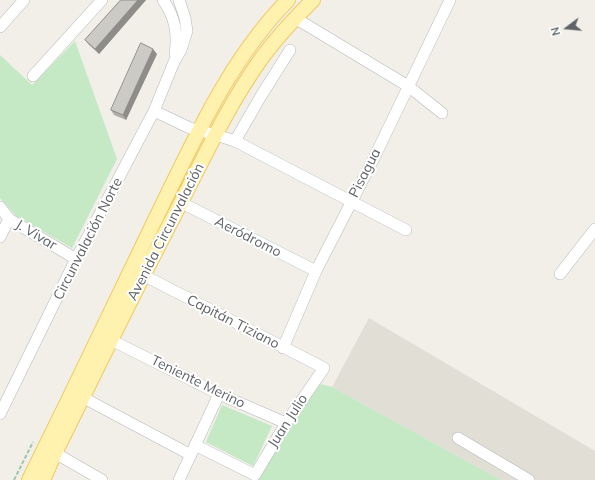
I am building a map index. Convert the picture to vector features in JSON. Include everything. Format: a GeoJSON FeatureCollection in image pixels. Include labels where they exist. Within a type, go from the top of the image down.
{"type":"FeatureCollection","features":[{"type":"Feature","properties":{"kind":"main road","name":"Avenida Circunvalación"},"geometry":{"type":"LineString","coordinates":[[29,480],[199,131],[244,54],[275,13],[288,0]]}},
{"type":"Feature","properties":{"kind":"main road","name":"Avenida Circunvalación"},"geometry":{"type":"LineString","coordinates":[[43,480],[82,397],[143,275],[216,134],[247,80],[258,64],[295,18],[313,0]]}},
{"type":"Feature","properties":{"kind":"street"},"geometry":{"type":"LineString","coordinates":[[0,27],[24,0]]}},
{"type":"Feature","properties":{"kind":"street"},"geometry":{"type":"LineString","coordinates":[[33,76],[102,0]]}},
{"type":"Feature","properties":{"kind":"street"},"geometry":{"type":"LineString","coordinates":[[163,0],[174,18],[176,32],[174,62]]}},
{"type":"Feature","properties":{"kind":"street"},"geometry":{"type":"LineString","coordinates":[[174,62],[181,50],[187,32],[185,18],[179,0]]}},
{"type":"Feature","properties":{"kind":"street","name":"Pisagua"},"geometry":{"type":"LineString","coordinates":[[283,348],[316,271],[374,158],[450,0]]}},
{"type":"Feature","properties":{"kind":"street"},"geometry":{"type":"LineString","coordinates":[[295,18],[408,86],[442,112]]}},
{"type":"Feature","properties":{"kind":"street"},"geometry":{"type":"LineString","coordinates":[[235,141],[290,50]]}},
{"type":"Feature","properties":{"kind":"street","name":"Circunvalación Norte"},"geometry":{"type":"LineString","coordinates":[[0,414],[76,260],[154,111],[174,62]]}},
{"type":"Feature","properties":{"kind":"street"},"geometry":{"type":"LineString","coordinates":[[154,111],[199,131],[216,134],[235,141],[406,230]]}},
{"type":"Feature","properties":{"kind":"street","name":"Aeródromo"},"geometry":{"type":"LineString","coordinates":[[180,202],[316,271]]}},
{"type":"Feature","properties":{"kind":"street","name":"J. Vivar"},"geometry":{"type":"LineString","coordinates":[[0,207],[9,219],[76,260]]}},
{"type":"Feature","properties":{"kind":"street"},"geometry":{"type":"LineString","coordinates":[[0,237],[9,219]]}},
{"type":"Feature","properties":{"kind":"street"},"geometry":{"type":"LineString","coordinates":[[560,274],[595,229]]}},
{"type":"Feature","properties":{"kind":"street","name":"Capitán Tiziano"},"geometry":{"type":"LineString","coordinates":[[143,275],[324,368]]}},
{"type":"Feature","properties":{"kind":"street","name":"Teniente Merino"},"geometry":{"type":"LineString","coordinates":[[111,340],[219,394],[286,423]]}},
{"type":"Feature","properties":{"kind":"street","name":"Juan Julio"},"geometry":{"type":"LineString","coordinates":[[193,450],[254,475],[286,423],[324,368]]}},
{"type":"Feature","properties":{"kind":"street"},"geometry":{"type":"LineString","coordinates":[[179,480],[219,394]]}},
{"type":"Feature","properties":{"kind":"street"},"geometry":{"type":"LineString","coordinates":[[82,397],[193,450]]}},
{"type":"Feature","properties":{"kind":"street"},"geometry":{"type":"LineString","coordinates":[[458,438],[529,480]]}},
{"type":"Feature","properties":{"kind":"street"},"geometry":{"type":"LineString","coordinates":[[55,453],[102,480]]}},
{"type":"Feature","properties":{"kind":"shaded area"},"geometry":{"type":"Polygon","coordinates":[[[369,318],[595,451],[595,480],[501,480],[332,387],[369,318]]]}},
{"type":"Feature","properties":{"kind":"green space"},"geometry":{"type":"Polygon","coordinates":[[[75,41],[117,159],[72,248],[16,216],[0,198],[0,55],[32,85],[75,41]]]}},
{"type":"Feature","properties":{"kind":"green space"},"geometry":{"type":"Polygon","coordinates":[[[320,384],[332,387],[501,480],[254,480],[287,429],[320,384]]]}},
{"type":"Feature","properties":{"kind":"green space"},"geometry":{"type":"Polygon","coordinates":[[[222,405],[272,426],[253,466],[206,442],[222,405]]]}},
{"type":"Feature","properties":{"kind":"building"},"geometry":{"type":"Polygon","coordinates":[[[121,0],[138,0],[95,49],[85,40],[121,0]]]}},
{"type":"Feature","properties":{"kind":"building"},"geometry":{"type":"Polygon","coordinates":[[[141,43],[153,49],[123,115],[111,110],[141,43]]]}}]}
